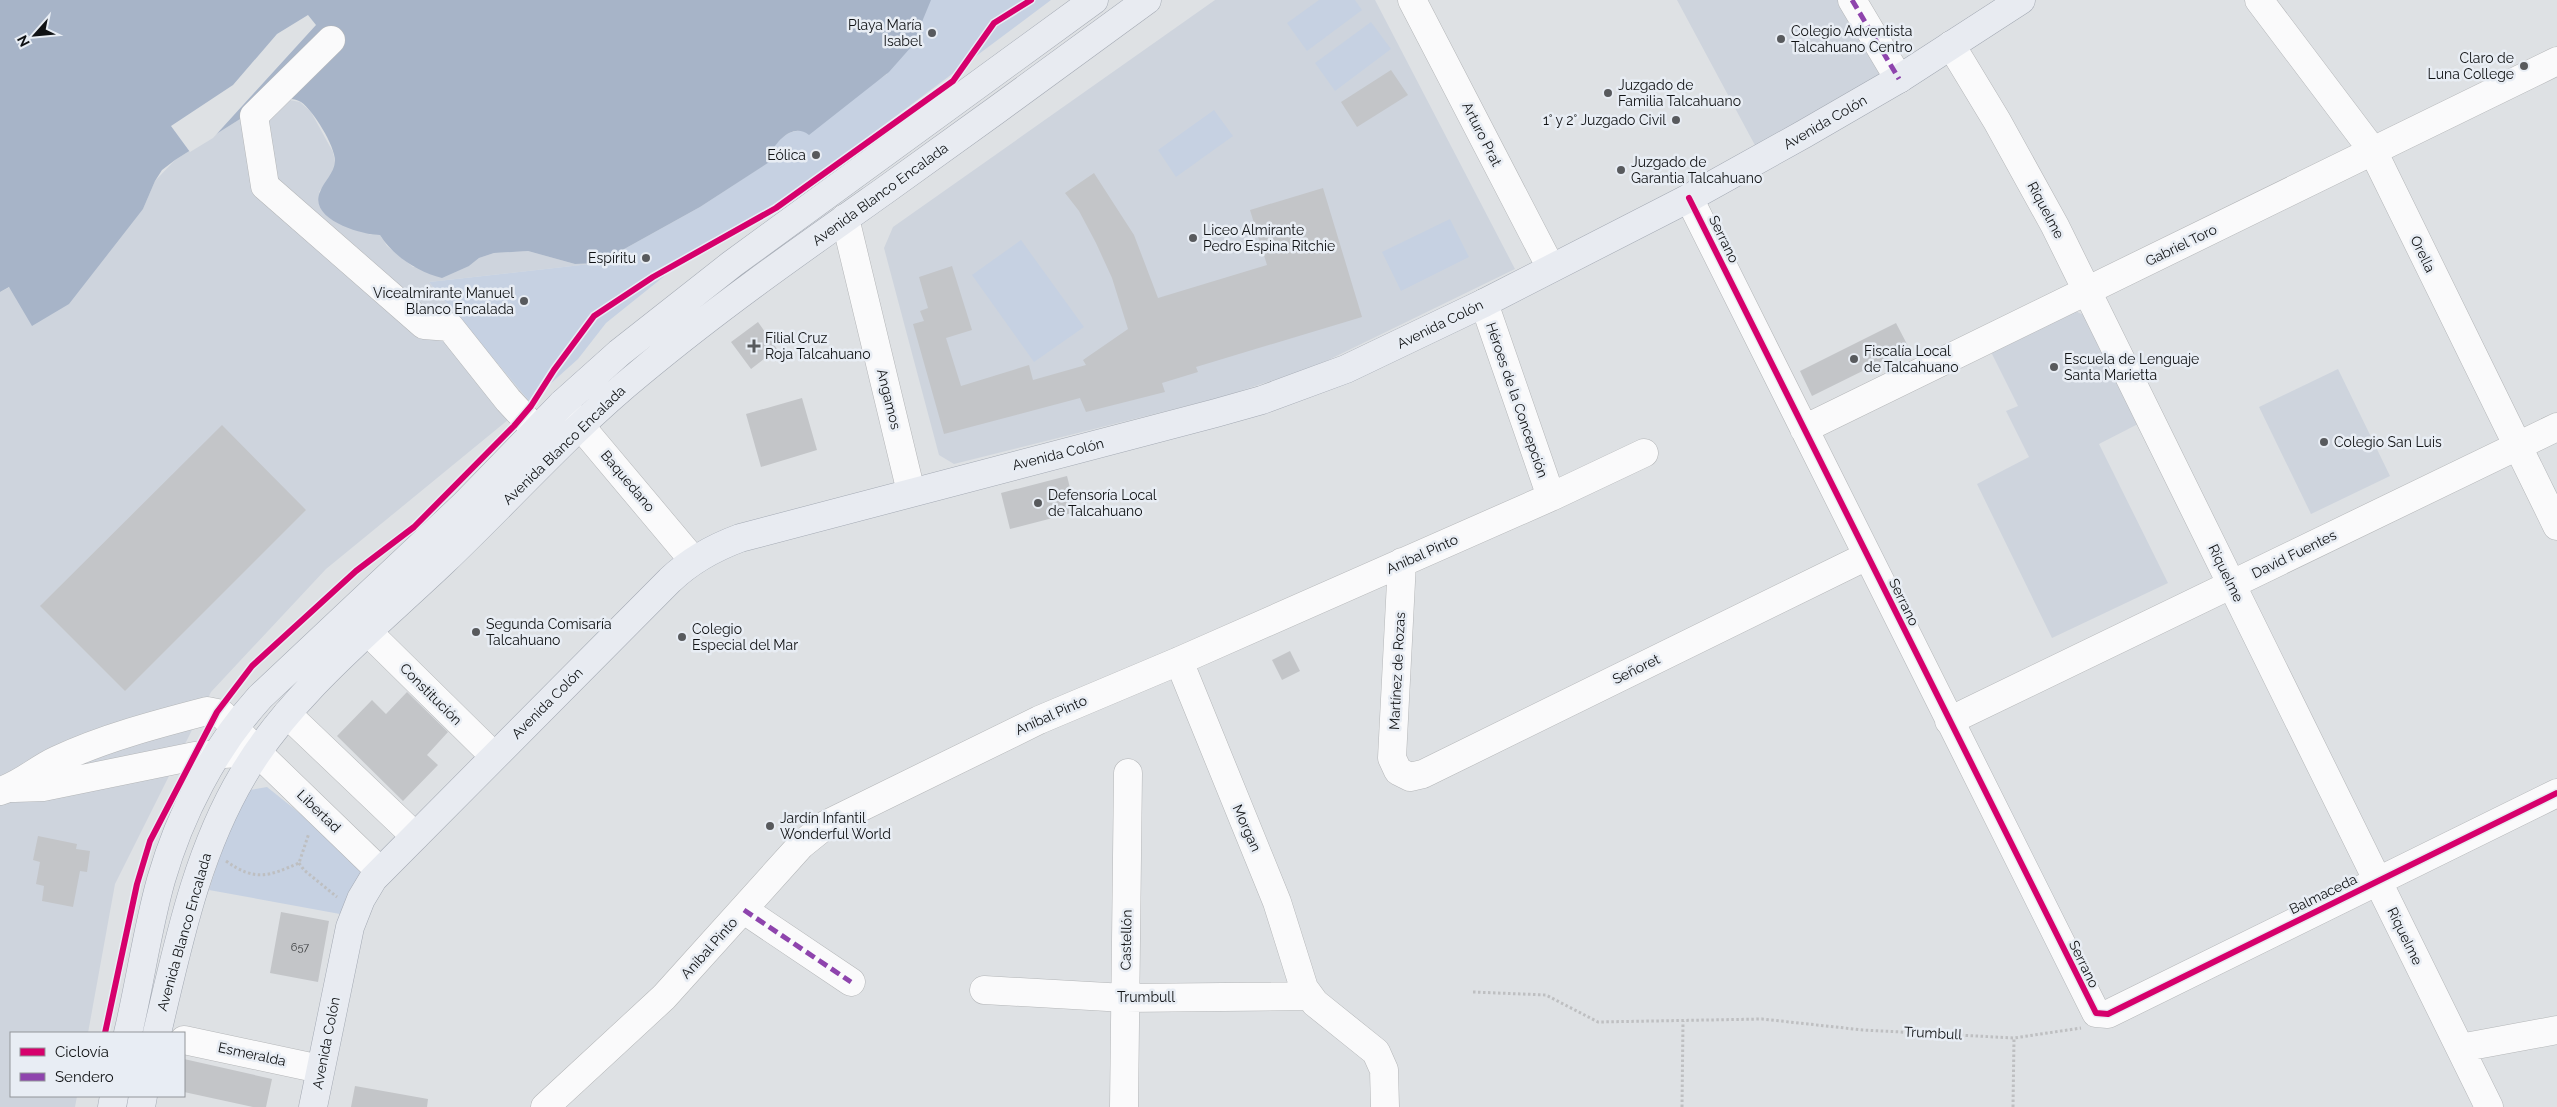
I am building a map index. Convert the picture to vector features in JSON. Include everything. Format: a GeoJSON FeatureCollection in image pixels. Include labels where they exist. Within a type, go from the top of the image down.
{"type":"FeatureCollection","features":[{"type":"Feature","properties":{"kind":"main road","name":"Avenida Blanco Encalada"},"geometry":{"type":"LineString","coordinates":[[128,1032],[151,922],[166,864],[181,824],[217,755],[234,729],[260,697],[431,538],[562,404],[620,353],[732,264],[1094,0]]}},
{"type":"Feature","properties":{"kind":"main road","name":"Avenida Blanco Encalada"},"geometry":{"type":"LineString","coordinates":[[157,1032],[175,958],[206,851],[222,815],[257,752],[287,714],[368,632],[472,534],[613,395],[680,341],[845,218],[1147,0]]}},
{"type":"Feature","properties":{"kind":"main road","name":"Avenida Colón"},"geometry":{"type":"LineString","coordinates":[[313,1107],[346,944],[356,911],[367,888],[380,870],[670,580],[693,560],[710,550],[740,538],[1262,400],[1346,369],[1484,303],[1689,198],[1898,79],[2021,0]]}},
{"type":"Feature","properties":{"kind":"street","name":"Arturo Prat"},"geometry":{"type":"LineString","coordinates":[[1412,0],[1551,268]]}},
{"type":"Feature","properties":{"kind":"street"},"geometry":{"type":"LineString","coordinates":[[1852,0],[1898,79]]}},
{"type":"Feature","properties":{"kind":"street","name":"Orella"},"geometry":{"type":"LineString","coordinates":[[2259,0],[2373,151],[2557,526]]}},
{"type":"Feature","properties":{"kind":"street"},"geometry":{"type":"LineString","coordinates":[[331,40],[254,116],[265,186],[424,325],[450,327],[508,400],[536,430]]}},
{"type":"Feature","properties":{"kind":"street","name":"Riquelme"},"geometry":{"type":"LineString","coordinates":[[1951,45],[2028,175],[2087,290],[2490,1107]]}},
{"type":"Feature","properties":{"kind":"street","name":"Gabriel Toro"},"geometry":{"type":"LineString","coordinates":[[1804,429],[2557,61]]}},
{"type":"Feature","properties":{"kind":"street","name":"Serrano"},"geometry":{"type":"LineString","coordinates":[[1689,198],[2093,1010],[2099,1015]]}},
{"type":"Feature","properties":{"kind":"street","name":"Angamos"},"geometry":{"type":"LineString","coordinates":[[845,218],[911,492]]}},
{"type":"Feature","properties":{"kind":"street","name":"Héroes de la Concepción"},"geometry":{"type":"LineString","coordinates":[[1484,303],[1551,497]]}},
{"type":"Feature","properties":{"kind":"street","name":"Baquedano"},"geometry":{"type":"LineString","coordinates":[[562,404],[582,425],[693,560]]}},
{"type":"Feature","properties":{"kind":"street","name":"David Fuentes"},"geometry":{"type":"LineString","coordinates":[[1950,721],[2557,427]]}},
{"type":"Feature","properties":{"kind":"street","name":"Aníbal Pinto"},"geometry":{"type":"LineString","coordinates":[[545,1107],[664,997],[808,838],[827,824],[1018,730],[1179,662],[1551,497],[1644,452]]}},
{"type":"Feature","properties":{"kind":"street","name":"Señoret"},"geometry":{"type":"LineString","coordinates":[[1404,775],[1417,776],[1423,774],[1868,556]]}},
{"type":"Feature","properties":{"kind":"street","name":"Martínez de Rozas"},"geometry":{"type":"LineString","coordinates":[[1402,562],[1392,758],[1394,765],[1404,775]]}},
{"type":"Feature","properties":{"kind":"street","name":"Constitución"},"geometry":{"type":"LineString","coordinates":[[368,632],[494,756]]}},
{"type":"Feature","properties":{"kind":"street","name":"Morgan"},"geometry":{"type":"LineString","coordinates":[[1179,662],[1257,850],[1277,902],[1298,976],[1309,996]]}},
{"type":"Feature","properties":{"kind":"street","name":"Libertad"},"geometry":{"type":"LineString","coordinates":[[5,790],[57,760],[129,733],[207,711],[216,712],[222,714],[257,752],[380,870]]}},
{"type":"Feature","properties":{"kind":"street"},"geometry":{"type":"LineString","coordinates":[[287,714],[414,836]]}},
{"type":"Feature","properties":{"kind":"street"},"geometry":{"type":"LineString","coordinates":[[5,790],[43,787],[195,756],[257,752]]}},
{"type":"Feature","properties":{"kind":"street","name":"Castellón"},"geometry":{"type":"LineString","coordinates":[[1124,1107],[1128,773]]}},
{"type":"Feature","properties":{"kind":"street","name":"Balmaceda"},"geometry":{"type":"LineString","coordinates":[[2099,1015],[2108,1014],[2557,793]]}},
{"type":"Feature","properties":{"kind":"street"},"geometry":{"type":"LineString","coordinates":[[744,910],[851,982]]}},
{"type":"Feature","properties":{"kind":"street","name":"Trumbull"},"geometry":{"type":"LineString","coordinates":[[984,990],[1125,998],[1309,996]]}},
{"type":"Feature","properties":{"kind":"street"},"geometry":{"type":"LineString","coordinates":[[1309,996],[1376,1052],[1384,1070],[1385,1107]]}},
{"type":"Feature","properties":{"kind":"street"},"geometry":{"type":"LineString","coordinates":[[2460,1048],[2557,1030]]}},
{"type":"Feature","properties":{"kind":"street","name":"Esmeralda"},"geometry":{"type":"LineString","coordinates":[[185,1040],[320,1069]]}},
{"type":"Feature","properties":{"kind":"path"},"geometry":{"type":"LineString","coordinates":[[321,813],[311,826],[300,863],[304,870],[324,888],[356,911]]}},
{"type":"Feature","properties":{"kind":"path"},"geometry":{"type":"LineString","coordinates":[[206,851],[236,869],[260,877],[300,863]]}},
{"type":"Feature","properties":{"kind":"path"},"geometry":{"type":"LineString","coordinates":[[1682,1107],[1683,1021]]}},
{"type":"Feature","properties":{"kind":"path"},"geometry":{"type":"LineString","coordinates":[[2013,1107],[2014,1038]]}},
{"type":"Feature","properties":{"kind":"shaded area"},"geometry":{"type":"Polygon","coordinates":[[[0,0],[931,0],[912,46],[889,72],[809,135],[798,131],[787,134],[771,153],[774,159],[700,207],[599,263],[575,264],[528,251],[494,253],[479,258],[469,266],[442,278],[424,272],[399,256],[385,243],[380,235],[361,232],[338,224],[322,210],[318,202],[320,192],[333,170],[334,154],[322,129],[306,106],[297,100],[284,99],[267,102],[162,170],[143,209],[69,304],[32,326],[9,287],[0,292],[0,0]]]}},
{"type":"Feature","properties":{"kind":"shaded area"},"geometry":{"type":"Polygon","coordinates":[[[859,0],[1051,0],[746,228],[672,270],[606,323],[578,359],[530,402],[429,282],[599,263],[700,207],[773,159],[771,153],[784,136],[793,132],[803,131],[887,74],[859,0]]]}},
{"type":"Feature","properties":{"kind":"shaded area","name":"Liceo Almirante Pedro Espina Ritchie"},"geometry":{"type":"Polygon","coordinates":[[[1215,0],[1375,0],[1515,269],[1316,366],[1222,397],[954,464],[939,455],[884,248],[893,227],[1215,0]]]}},
{"type":"Feature","properties":{"kind":"shaded area"},"geometry":{"type":"Polygon","coordinates":[[[1319,0],[1355,0],[1362,10],[1307,51],[1287,23],[1319,0]]]}},
{"type":"Feature","properties":{"kind":"shaded area","name":"Colegio Adventista Talcahuano Centro"},"geometry":{"type":"Polygon","coordinates":[[[1677,0],[1840,0],[1886,77],[1757,149],[1677,0]]]}},
{"type":"Feature","properties":{"kind":"shaded area"},"geometry":{"type":"Polygon","coordinates":[[[1371,22],[1391,49],[1335,91],[1315,63],[1371,22]]]}},
{"type":"Feature","properties":{"kind":"shaded area"},"geometry":{"type":"Polygon","coordinates":[[[284,99],[300,102],[311,112],[333,152],[335,162],[331,176],[319,192],[359,230],[371,235],[380,235],[387,246],[413,267],[469,266],[479,258],[494,253],[528,251],[575,264],[599,263],[429,282],[530,402],[326,569],[211,692],[115,884],[88,1032],[10,1032],[10,1097],[77,1097],[75,1107],[0,1107],[0,292],[124,230],[143,209],[155,181],[175,160],[267,102],[284,99]]]}},
{"type":"Feature","properties":{"kind":"shaded area"},"geometry":{"type":"Polygon","coordinates":[[[1214,110],[1233,136],[1176,177],[1158,150],[1214,110]]]}},
{"type":"Feature","properties":{"kind":"shaded area"},"geometry":{"type":"Polygon","coordinates":[[[1450,219],[1469,257],[1401,291],[1382,252],[1450,219]]]}},
{"type":"Feature","properties":{"kind":"shaded area"},"geometry":{"type":"Polygon","coordinates":[[[1021,240],[1084,327],[1034,362],[972,275],[1021,240]]]}},
{"type":"Feature","properties":{"kind":"shaded area"},"geometry":{"type":"Polygon","coordinates":[[[2075,311],[2084,315],[2138,424],[2099,444],[2168,583],[2052,638],[1977,484],[2029,457],[2006,411],[2018,406],[1991,352],[2075,311]]]}},
{"type":"Feature","properties":{"kind":"shaded area","name":"Colegio San Luis"},"geometry":{"type":"Polygon","coordinates":[[[2338,369],[2390,476],[2311,514],[2259,407],[2338,369]]]}},
{"type":"Feature","properties":{"kind":"shaded area"},"geometry":{"type":"Polygon","coordinates":[[[267,787],[367,867],[340,914],[209,890],[222,851],[243,802],[250,790],[267,787]]]}},
{"type":"Feature","properties":{"kind":"pier"},"geometry":{"type":"Polygon","coordinates":[[[308,15],[316,25],[213,138],[190,152],[171,126],[233,85],[277,34],[308,15]]]}},
{"type":"Feature","properties":{"kind":"building"},"geometry":{"type":"Polygon","coordinates":[[[1391,70],[1408,95],[1357,127],[1341,102],[1391,70]]]}},
{"type":"Feature","properties":{"kind":"building"},"geometry":{"type":"Polygon","coordinates":[[[1094,173],[1134,235],[1158,298],[1267,265],[1250,210],[1323,188],[1362,317],[1196,367],[1198,372],[1162,383],[1165,392],[1086,412],[1080,398],[944,434],[913,324],[924,321],[920,311],[928,308],[919,277],[952,266],[972,330],[946,338],[961,386],[1029,365],[1033,380],[1086,365],[1083,360],[1128,329],[1112,278],[1096,243],[1079,211],[1065,193],[1094,173]]]}},
{"type":"Feature","properties":{"kind":"building","name":"Filial Cruz Roja Talcahuano"},"geometry":{"type":"Polygon","coordinates":[[[758,322],[777,349],[751,369],[731,342],[758,322]]]}},
{"type":"Feature","properties":{"kind":"building","name":"Fiscalía Local de Talcahuano"},"geometry":{"type":"Polygon","coordinates":[[[1896,323],[1909,348],[1812,396],[1800,371],[1896,323]]]}},
{"type":"Feature","properties":{"kind":"building"},"geometry":{"type":"Polygon","coordinates":[[[802,398],[817,450],[761,467],[746,414],[802,398]]]}},
{"type":"Feature","properties":{"kind":"building"},"geometry":{"type":"Polygon","coordinates":[[[222,425],[306,510],[125,691],[40,606],[222,425]]]}},
{"type":"Feature","properties":{"kind":"building","name":"Defensoría Local de Talcahuano"},"geometry":{"type":"Polygon","coordinates":[[[1067,476],[1076,512],[1010,529],[1001,493],[1067,476]]]}},
{"type":"Feature","properties":{"kind":"building"},"geometry":{"type":"Polygon","coordinates":[[[1290,651],[1300,671],[1282,680],[1272,660],[1290,651]]]}},
{"type":"Feature","properties":{"kind":"building"},"geometry":{"type":"Polygon","coordinates":[[[407,692],[448,732],[427,755],[438,765],[403,801],[337,736],[372,700],[386,714],[407,692]]]}},
{"type":"Feature","properties":{"kind":"building"},"geometry":{"type":"Polygon","coordinates":[[[38,836],[77,844],[76,849],[90,851],[87,872],[80,871],[73,907],[42,901],[44,886],[36,884],[40,862],[33,860],[38,836]]]}},
{"type":"Feature","properties":{"kind":"building"},"geometry":{"type":"Polygon","coordinates":[[[281,912],[329,921],[318,982],[270,973],[281,912]]]}},
{"type":"Feature","properties":{"kind":"building"},"geometry":{"type":"Polygon","coordinates":[[[185,1059],[272,1079],[266,1107],[253,1107],[185,1092],[185,1059]]]}},
{"type":"Feature","properties":{"kind":"building"},"geometry":{"type":"Polygon","coordinates":[[[355,1086],[428,1099],[427,1107],[351,1107],[355,1086]]]}},
{"type":"Feature","properties":{"kind":"marked path"},"geometry":{"type":"LineString","coordinates":[[1852,0],[1899,79]]}},
{"type":"Feature","properties":{"kind":"marked path"},"geometry":{"type":"LineString","coordinates":[[744,910],[851,982]]}},
{"type":"Feature","properties":{"kind":"cycle path"},"geometry":{"type":"LineString","coordinates":[[105,1032],[137,884],[150,841],[217,712],[252,666],[356,571],[414,527],[514,426],[531,406],[554,370],[594,316],[653,277],[776,208],[953,81],[994,23],[1031,0]]}},
{"type":"Feature","properties":{"kind":"cycle path"},"geometry":{"type":"LineString","coordinates":[[1689,198],[2096,1013],[2108,1014],[2557,793]]}},
{"type":"Feature","properties":{"kind":"place","name":"Playa María Isabel"},"geometry":{"type":"Point","coordinates":[932,33]}},
{"type":"Feature","properties":{"kind":"place","name":"Colegio Adventista Talcahuano Centro"},"geometry":{"type":"Point","coordinates":[1781,39]}},
{"type":"Feature","properties":{"kind":"place","name":"Claro de Luna College"},"geometry":{"type":"Point","coordinates":[2524,66]}},
{"type":"Feature","properties":{"kind":"place","name":"Juzgado de Familia Talcahuano"},"geometry":{"type":"Point","coordinates":[1608,93]}},
{"type":"Feature","properties":{"kind":"place","name":"1° y 2° Juzgado Civil"},"geometry":{"type":"Point","coordinates":[1676,120]}},
{"type":"Feature","properties":{"kind":"place","name":"Eólica"},"geometry":{"type":"Point","coordinates":[816,155]}},
{"type":"Feature","properties":{"kind":"place","name":"Juzgado de Garantia Talcahuano"},"geometry":{"type":"Point","coordinates":[1621,170]}},
{"type":"Feature","properties":{"kind":"place","name":"Liceo Almirante Pedro Espina Ritchie"},"geometry":{"type":"Point","coordinates":[1193,238]}},
{"type":"Feature","properties":{"kind":"place","name":"Espíritu"},"geometry":{"type":"Point","coordinates":[646,258]}},
{"type":"Feature","properties":{"kind":"place","name":"Vicealmirante Manuel Blanco Encalada"},"geometry":{"type":"Point","coordinates":[524,301]}},
{"type":"Feature","properties":{"kind":"place","name":"Filial Cruz Roja Talcahuano"},"geometry":{"type":"Point","coordinates":[754,346]}},
{"type":"Feature","properties":{"kind":"place","name":"Fiscalía Local de Talcahuano"},"geometry":{"type":"Point","coordinates":[1854,359]}},
{"type":"Feature","properties":{"kind":"place","name":"Escuela de Lenguaje Santa Marietta"},"geometry":{"type":"Point","coordinates":[2054,367]}},
{"type":"Feature","properties":{"kind":"place","name":"Colegio San Luis"},"geometry":{"type":"Point","coordinates":[2324,442]}},
{"type":"Feature","properties":{"kind":"place","name":"Defensoría Local de Talcahuano"},"geometry":{"type":"Point","coordinates":[1038,503]}},
{"type":"Feature","properties":{"kind":"place","name":"Segunda Comisaría Talcahuano"},"geometry":{"type":"Point","coordinates":[476,632]}},
{"type":"Feature","properties":{"kind":"place","name":"Colegio Especial del Mar"},"geometry":{"type":"Point","coordinates":[682,637]}},
{"type":"Feature","properties":{"kind":"place","name":"Jardín Infantil Wonderful World"},"geometry":{"type":"Point","coordinates":[770,826]}}]}
